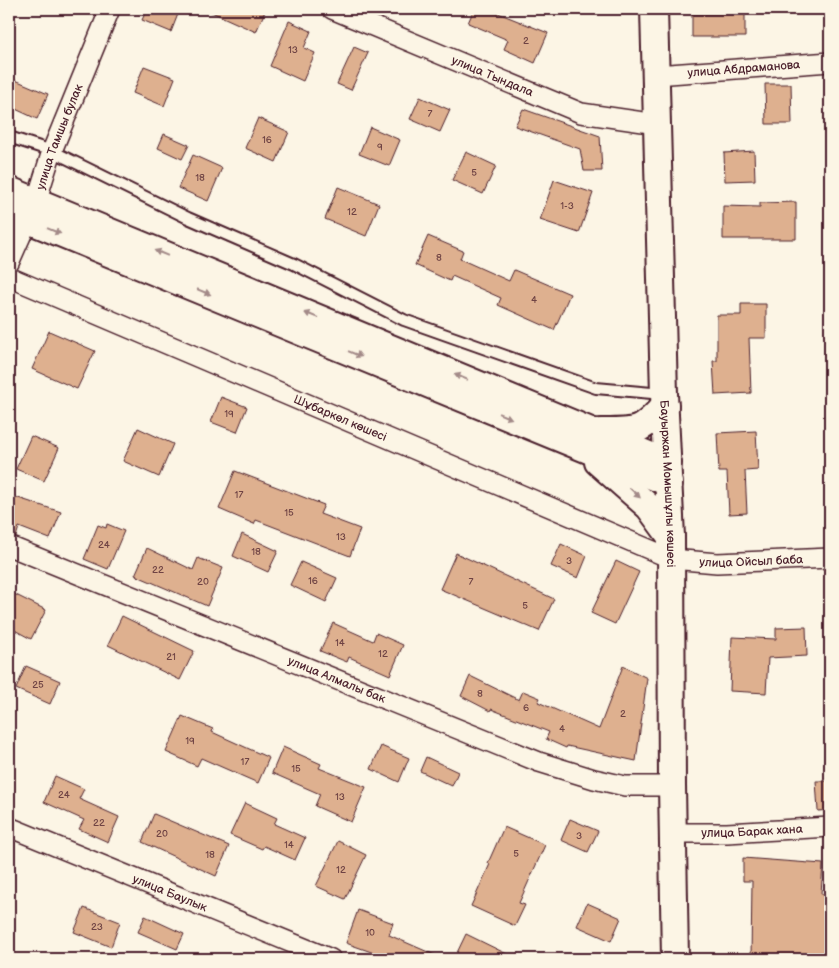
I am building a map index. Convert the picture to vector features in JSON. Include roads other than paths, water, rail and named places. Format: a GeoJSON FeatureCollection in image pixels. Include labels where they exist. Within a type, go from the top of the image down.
{"type":"FeatureCollection","features":[{"type":"Feature","properties":{"kind":"street","name":"улица Тамшы булак"},"geometry":{"type":"LineString","coordinates":[[9,263],[24,211],[52,151],[110,9]]}},
{"type":"Feature","properties":{"kind":"street","name":"улица Тындала"},"geometry":{"type":"LineString","coordinates":[[332,9],[581,113],[657,124]]}},
{"type":"Feature","properties":{"kind":"street","name":"Бауыржан Момышұлы көшесі"},"geometry":{"type":"LineString","coordinates":[[654,9],[665,400],[672,548],[672,786],[675,959]]}},
{"type":"Feature","properties":{"kind":"street","name":"улица Абдраманова"},"geometry":{"type":"LineString","coordinates":[[656,75],[830,62]]}},
{"type":"Feature","properties":{"kind":"street"},"geometry":{"type":"LineString","coordinates":[[9,190],[24,211],[569,442],[669,473]]}},
{"type":"Feature","properties":{"kind":"street"},"geometry":{"type":"LineString","coordinates":[[24,211],[594,432],[669,473]]}},
{"type":"Feature","properties":{"kind":"street","name":"Шұбаркөл көшесі"},"geometry":{"type":"LineString","coordinates":[[9,277],[672,548]]}},
{"type":"Feature","properties":{"kind":"street"},"geometry":{"type":"LineString","coordinates":[[594,432],[627,432],[641,429],[653,419],[665,400]]}},
{"type":"Feature","properties":{"kind":"street"},"geometry":{"type":"LineString","coordinates":[[569,442],[605,467],[650,507],[672,548]]}},
{"type":"Feature","properties":{"kind":"street","name":"улица Алмалы бак"},"geometry":{"type":"LineString","coordinates":[[9,546],[539,762],[594,780],[625,786],[672,786]]}},
{"type":"Feature","properties":{"kind":"street","name":"улица Ойсыл баба"},"geometry":{"type":"LineString","coordinates":[[672,548],[716,563],[830,558]]}},
{"type":"Feature","properties":{"kind":"street","name":"улица Баулык"},"geometry":{"type":"LineString","coordinates":[[9,827],[331,959]]}},
{"type":"Feature","properties":{"kind":"street","name":"улица Барак хана"},"geometry":{"type":"LineString","coordinates":[[673,833],[727,833],[830,827]]}},
{"type":"Feature","properties":{"kind":"lane"},"geometry":{"type":"LineString","coordinates":[[9,137],[52,151],[188,218],[294,264],[404,320],[596,388],[665,400]]}}]}
